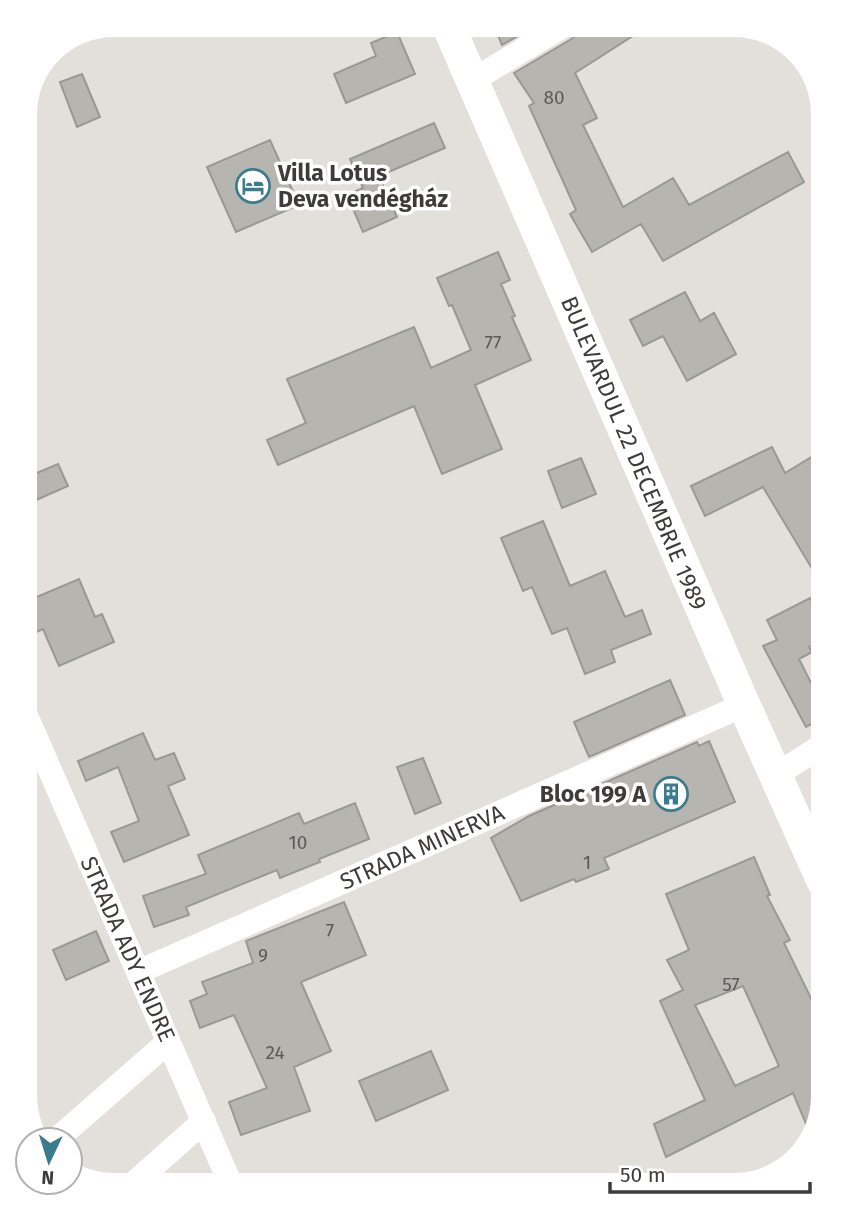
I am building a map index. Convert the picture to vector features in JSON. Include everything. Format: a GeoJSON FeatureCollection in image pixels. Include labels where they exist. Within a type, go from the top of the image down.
{"type":"FeatureCollection","features":[{"type":"Feature","properties":{"kind":"main road","name":"BULEVARDUL 22 DECEMBRIE 1989"},"geometry":{"type":"LineString","coordinates":[[453,37],[744,705],[811,852]]}},
{"type":"Feature","properties":{"kind":"street"},"geometry":{"type":"LineString","coordinates":[[472,80],[545,37]]}},
{"type":"Feature","properties":{"kind":"street","name":"STRADA MINERVA"},"geometry":{"type":"LineString","coordinates":[[138,972],[744,705]]}},
{"type":"Feature","properties":{"kind":"street","name":"STRADA ADY ENDRE"},"geometry":{"type":"LineString","coordinates":[[37,743],[226,1173]]}},
{"type":"Feature","properties":{"kind":"street"},"geometry":{"type":"LineString","coordinates":[[776,775],[811,753]]}},
{"type":"Feature","properties":{"kind":"street"},"geometry":{"type":"LineString","coordinates":[[73,1126],[168,1042]]}},
{"type":"Feature","properties":{"kind":"street"},"geometry":{"type":"LineString","coordinates":[[146,1173],[204,1121]]}},
{"type":"Feature","properties":{"kind":"building"},"geometry":{"type":"Polygon","coordinates":[[[385,37],[399,37],[415,74],[346,103],[334,74],[376,56],[371,43],[385,37]]]}},
{"type":"Feature","properties":{"kind":"building"},"geometry":{"type":"Polygon","coordinates":[[[499,37],[516,37],[502,45],[499,37]]]}},
{"type":"Feature","properties":{"kind":"building"},"geometry":{"type":"Polygon","coordinates":[[[631,37],[575,73],[597,118],[583,125],[623,207],[673,178],[689,205],[788,152],[804,182],[663,261],[641,224],[592,252],[570,214],[576,210],[529,106],[534,103],[514,73],[573,38],[631,37]]]}},
{"type":"Feature","properties":{"kind":"building"},"geometry":{"type":"Polygon","coordinates":[[[82,74],[100,117],[77,127],[60,82],[82,74]]]}},
{"type":"Feature","properties":{"kind":"building"},"geometry":{"type":"Polygon","coordinates":[[[434,123],[445,148],[379,176],[397,217],[363,232],[347,195],[363,188],[350,159],[434,123]]]}},
{"type":"Feature","properties":{"kind":"building","name":"Villa Lotus Deva vendégház"},"geometry":{"type":"Polygon","coordinates":[[[270,140],[299,205],[236,232],[207,167],[270,140]]]}},
{"type":"Feature","properties":{"kind":"building"},"geometry":{"type":"Polygon","coordinates":[[[498,252],[510,280],[501,284],[531,360],[475,385],[502,449],[442,474],[414,406],[278,465],[267,440],[306,423],[287,379],[414,327],[431,368],[471,350],[437,278],[498,252]]]}},
{"type":"Feature","properties":{"kind":"building"},"geometry":{"type":"Polygon","coordinates":[[[685,292],[700,321],[714,313],[736,354],[687,381],[663,336],[643,346],[630,320],[685,292]]]}},
{"type":"Feature","properties":{"kind":"building"},"geometry":{"type":"Polygon","coordinates":[[[772,447],[785,473],[811,457],[811,567],[763,487],[705,516],[691,486],[772,447]]]}},
{"type":"Feature","properties":{"kind":"building"},"geometry":{"type":"Polygon","coordinates":[[[581,458],[596,494],[562,508],[548,471],[581,458]]]}},
{"type":"Feature","properties":{"kind":"building"},"geometry":{"type":"Polygon","coordinates":[[[58,464],[68,486],[37,500],[37,473],[58,464]]]}},
{"type":"Feature","properties":{"kind":"building"},"geometry":{"type":"Polygon","coordinates":[[[543,521],[570,586],[605,571],[625,617],[642,610],[651,634],[611,650],[615,662],[585,674],[567,628],[552,634],[532,587],[523,591],[501,538],[543,521]]]}},
{"type":"Feature","properties":{"kind":"building"},"geometry":{"type":"Polygon","coordinates":[[[79,579],[95,617],[102,614],[114,642],[59,666],[43,629],[37,632],[37,597],[79,579]]]}},
{"type":"Feature","properties":{"kind":"building"},"geometry":{"type":"Polygon","coordinates":[[[810,598],[811,600],[811,653],[799,659],[811,683],[811,724],[806,727],[763,646],[777,640],[767,620],[810,598]]]}},
{"type":"Feature","properties":{"kind":"building"},"geometry":{"type":"Polygon","coordinates":[[[670,680],[685,715],[589,757],[574,722],[670,680]]]}},
{"type":"Feature","properties":{"kind":"building"},"geometry":{"type":"Polygon","coordinates":[[[143,733],[155,760],[174,753],[185,779],[168,786],[189,835],[124,862],[111,832],[139,821],[118,767],[86,781],[78,761],[143,733]]]}},
{"type":"Feature","properties":{"kind":"building"},"geometry":{"type":"Polygon","coordinates":[[[709,741],[735,802],[604,858],[609,869],[576,882],[574,879],[521,901],[491,838],[529,816],[697,742],[699,746],[709,741]]]}},
{"type":"Feature","properties":{"kind":"building"},"geometry":{"type":"Polygon","coordinates":[[[423,758],[441,803],[415,814],[397,767],[423,758]]]}},
{"type":"Feature","properties":{"kind":"building"},"geometry":{"type":"Polygon","coordinates":[[[355,803],[369,839],[280,878],[277,870],[186,907],[189,915],[154,927],[143,896],[206,874],[198,855],[299,813],[304,824],[355,803]]]}},
{"type":"Feature","properties":{"kind":"building"},"geometry":{"type":"Polygon","coordinates":[[[754,857],[770,895],[767,896],[790,940],[784,943],[811,998],[811,1106],[806,1123],[793,1093],[666,1157],[654,1124],[705,1100],[660,1001],[683,990],[667,960],[689,950],[666,894],[754,857]],[[743,986],[695,1005],[735,1086],[779,1066],[743,986]]]}},
{"type":"Feature","properties":{"kind":"building"},"geometry":{"type":"Polygon","coordinates":[[[344,902],[366,955],[301,982],[331,1051],[294,1067],[310,1111],[241,1135],[229,1102],[267,1088],[234,1015],[200,1028],[190,1001],[207,994],[202,982],[253,963],[246,941],[344,902]]]}},
{"type":"Feature","properties":{"kind":"building"},"geometry":{"type":"Polygon","coordinates":[[[96,931],[109,961],[66,980],[53,950],[96,931]]]}},
{"type":"Feature","properties":{"kind":"building"},"geometry":{"type":"Polygon","coordinates":[[[431,1051],[448,1090],[376,1121],[359,1081],[431,1051]]]}},
{"type":"Feature","properties":{"kind":"place","name":"Villa Lotus Deva vendégház"},"geometry":{"type":"Point","coordinates":[253,186]}},
{"type":"Feature","properties":{"kind":"place","name":"Bloc 199 A"},"geometry":{"type":"Point","coordinates":[671,794]}}]}
